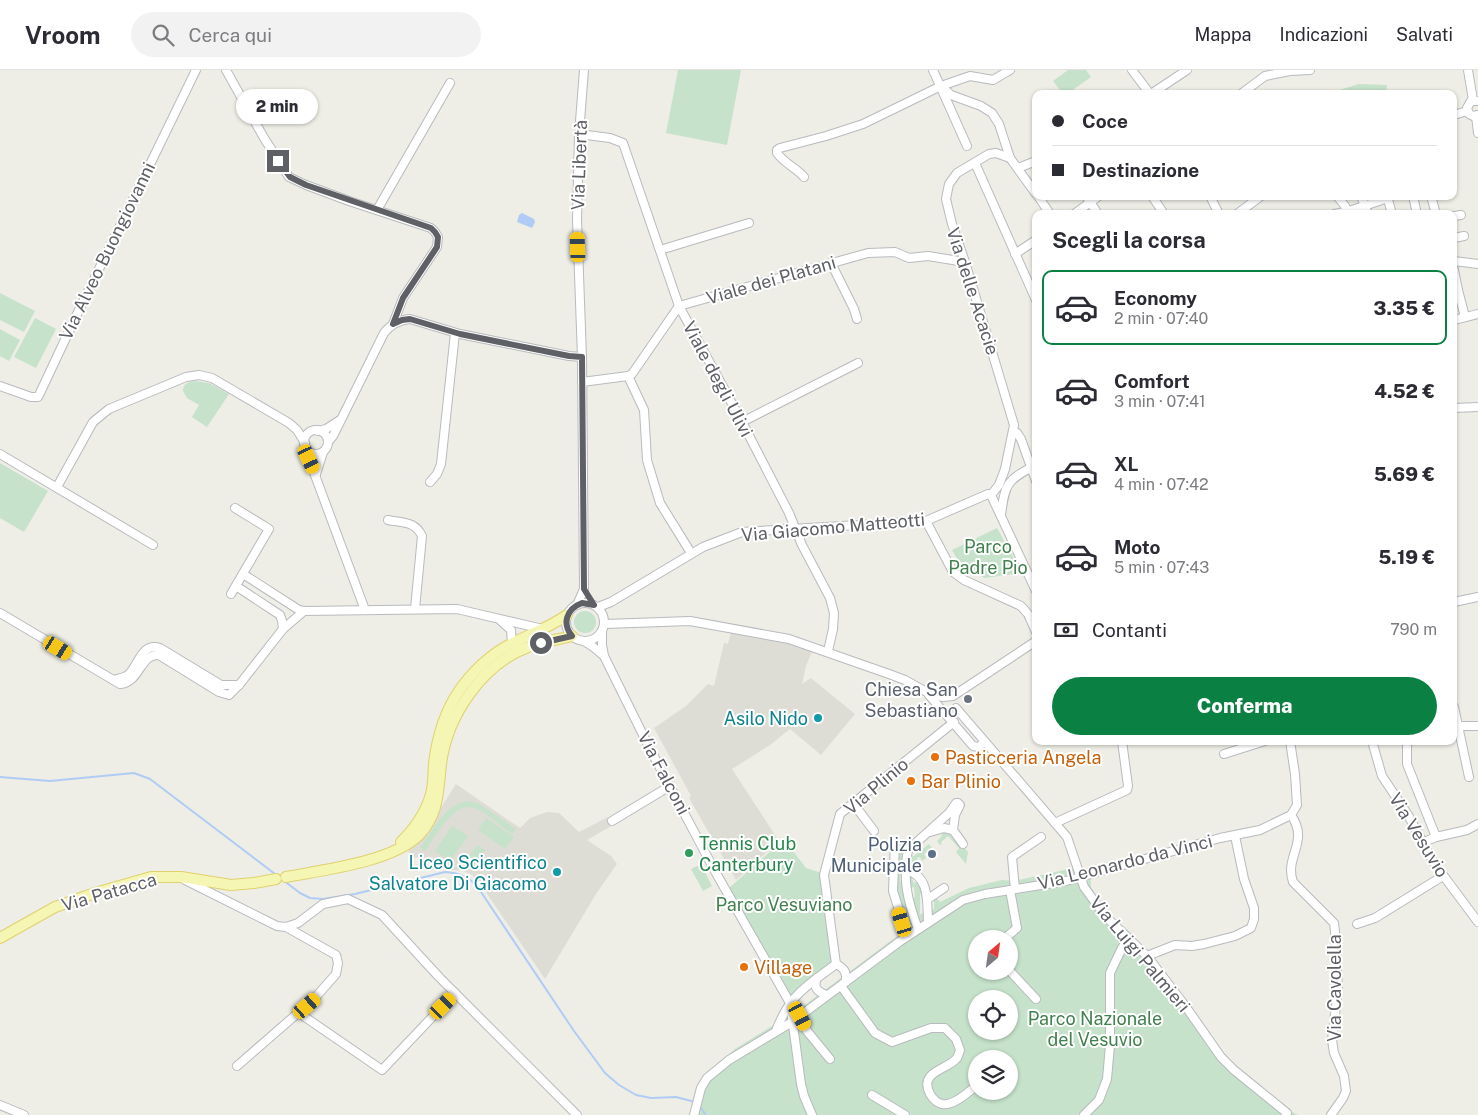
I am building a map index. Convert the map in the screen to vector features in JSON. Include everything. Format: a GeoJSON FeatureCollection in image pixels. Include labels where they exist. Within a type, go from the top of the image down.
{"type":"FeatureCollection","features":[{"type":"Feature","properties":{"kind":"main road"},"geometry":{"type":"LineString","coordinates":[[387,853],[410,834],[426,807],[432,792],[435,760],[441,732],[456,695],[470,677],[512,643],[544,629],[567,615]]}},
{"type":"Feature","properties":{"kind":"main road"},"geometry":{"type":"LineString","coordinates":[[387,853],[408,843],[427,825],[439,795],[442,762],[447,739],[465,700],[477,684],[496,664],[512,654],[529,646],[572,636]]}},
{"type":"Feature","properties":{"kind":"main road","name":"Via Patacca"},"geometry":{"type":"LineString","coordinates":[[0,938],[55,907],[151,876],[181,877],[230,884],[254,883],[365,861],[387,853]]}},
{"type":"Feature","properties":{"kind":"street","name":"Via Alveo Buongiovanni"},"geometry":{"type":"LineString","coordinates":[[0,386],[32,397],[38,397],[196,70]]}},
{"type":"Feature","properties":{"kind":"street"},"geometry":{"type":"LineString","coordinates":[[226,70],[264,138],[290,177],[306,185],[431,228],[437,234],[439,241],[433,254],[403,298],[393,324]]}},
{"type":"Feature","properties":{"kind":"street","name":"Via Libertà"},"geometry":{"type":"LineString","coordinates":[[577,605],[584,589],[582,357],[578,219],[579,134],[584,70]]}},
{"type":"Feature","properties":{"kind":"street"},"geometry":{"type":"LineString","coordinates":[[933,70],[967,146]]}},
{"type":"Feature","properties":{"kind":"street"},"geometry":{"type":"LineString","coordinates":[[804,177],[798,170],[780,158],[777,150],[863,124],[941,86],[970,76],[993,80],[1010,70]]}},
{"type":"Feature","properties":{"kind":"street"},"geometry":{"type":"LineString","coordinates":[[1132,70],[1148,90]]}},
{"type":"Feature","properties":{"kind":"street"},"geometry":{"type":"LineString","coordinates":[[1157,90],[1188,70]]}},
{"type":"Feature","properties":{"kind":"street"},"geometry":{"type":"LineString","coordinates":[[1246,90],[1265,76],[1290,71],[1310,70]]}},
{"type":"Feature","properties":{"kind":"street"},"geometry":{"type":"LineString","coordinates":[[1467,111],[1468,103],[1476,101],[1468,70]]}},
{"type":"Feature","properties":{"kind":"street"},"geometry":{"type":"LineString","coordinates":[[377,210],[450,82]]}},
{"type":"Feature","properties":{"kind":"street"},"geometry":{"type":"LineString","coordinates":[[941,86],[951,95],[981,106],[992,113],[999,124],[1010,158],[1032,188]]}},
{"type":"Feature","properties":{"kind":"street"},"geometry":{"type":"LineString","coordinates":[[1457,114],[1467,111]]}},
{"type":"Feature","properties":{"kind":"street"},"geometry":{"type":"LineString","coordinates":[[1467,111],[1471,115],[1477,116],[1478,133]]}},
{"type":"Feature","properties":{"kind":"street","name":"Viale degli Ulivi"},"geometry":{"type":"LineString","coordinates":[[579,134],[610,138],[623,143],[679,306],[742,422],[789,513],[815,571],[827,591],[833,606],[833,629],[828,651]]}},
{"type":"Feature","properties":{"kind":"street"},"geometry":{"type":"LineString","coordinates":[[989,154],[998,146],[1002,134]]}},
{"type":"Feature","properties":{"kind":"street"},"geometry":{"type":"LineString","coordinates":[[989,154],[996,153],[1010,158]]}},
{"type":"Feature","properties":{"kind":"street","name":"Via delle Acacie"},"geometry":{"type":"LineString","coordinates":[[989,154],[952,178],[946,199],[952,224],[1013,417],[1014,431],[1005,469],[999,486],[991,495]]}},
{"type":"Feature","properties":{"kind":"street"},"geometry":{"type":"LineString","coordinates":[[1018,168],[1032,162]]}},
{"type":"Feature","properties":{"kind":"street"},"geometry":{"type":"LineString","coordinates":[[975,163],[1032,291]]}},
{"type":"Feature","properties":{"kind":"street"},"geometry":{"type":"LineString","coordinates":[[1078,210],[1087,200]]}},
{"type":"Feature","properties":{"kind":"street"},"geometry":{"type":"LineString","coordinates":[[1242,210],[1256,200]]}},
{"type":"Feature","properties":{"kind":"street"},"geometry":{"type":"LineString","coordinates":[[1367,210],[1383,200]]}},
{"type":"Feature","properties":{"kind":"street"},"geometry":{"type":"LineString","coordinates":[[660,250],[749,223]]}},
{"type":"Feature","properties":{"kind":"street"},"geometry":{"type":"LineString","coordinates":[[1457,237],[1464,236]]}},
{"type":"Feature","properties":{"kind":"street"},"geometry":{"type":"LineString","coordinates":[[1015,254],[1032,243]]}},
{"type":"Feature","properties":{"kind":"street","name":"Viale dei Platani"},"geometry":{"type":"LineString","coordinates":[[679,306],[868,253],[895,252],[909,258],[928,256],[965,262]]}},
{"type":"Feature","properties":{"kind":"street"},"geometry":{"type":"LineString","coordinates":[[1457,260],[1478,264]]}},
{"type":"Feature","properties":{"kind":"street"},"geometry":{"type":"LineString","coordinates":[[831,263],[854,309],[857,320]]}},
{"type":"Feature","properties":{"kind":"street"},"geometry":{"type":"LineString","coordinates":[[1457,294],[1466,317]]}},
{"type":"Feature","properties":{"kind":"street"},"geometry":{"type":"LineString","coordinates":[[582,382],[632,374],[679,306]]}},
{"type":"Feature","properties":{"kind":"street"},"geometry":{"type":"LineString","coordinates":[[1457,319],[1478,314]]}},
{"type":"Feature","properties":{"kind":"street"},"geometry":{"type":"LineString","coordinates":[[57,487],[93,422],[101,415],[153,390],[193,375],[206,375],[212,378],[289,423],[297,430],[312,453],[322,452],[326,450],[328,442],[384,333],[393,324],[402,320],[410,319],[455,333],[582,357]]}},
{"type":"Feature","properties":{"kind":"street"},"geometry":{"type":"LineString","coordinates":[[430,482],[437,474],[441,464],[455,333]]}},
{"type":"Feature","properties":{"kind":"street"},"geometry":{"type":"LineString","coordinates":[[742,422],[858,363]]}},
{"type":"Feature","properties":{"kind":"street"},"geometry":{"type":"LineString","coordinates":[[628,376],[644,410],[647,460],[660,503],[691,553]]}},
{"type":"Feature","properties":{"kind":"street"},"geometry":{"type":"LineString","coordinates":[[1457,408],[1478,407]]}},
{"type":"Feature","properties":{"kind":"street"},"geometry":{"type":"LineString","coordinates":[[340,420],[326,429],[315,431],[306,436],[306,446],[309,459],[365,610]]}},
{"type":"Feature","properties":{"kind":"street"},"geometry":{"type":"LineString","coordinates":[[289,423],[326,436],[328,442]]}},
{"type":"Feature","properties":{"kind":"street","name":"Via delle Acacie"},"geometry":{"type":"LineString","coordinates":[[1014,431],[1021,439],[1032,462]]}},
{"type":"Feature","properties":{"kind":"street"},"geometry":{"type":"LineString","coordinates":[[316,474],[322,452]]}},
{"type":"Feature","properties":{"kind":"street"},"geometry":{"type":"LineString","coordinates":[[0,454],[153,545]]}},
{"type":"Feature","properties":{"kind":"street"},"geometry":{"type":"LineString","coordinates":[[1001,517],[1004,494],[1013,478],[1032,467]]}},
{"type":"Feature","properties":{"kind":"street"},"geometry":{"type":"LineString","coordinates":[[1005,469],[1008,475],[1013,478]]}},
{"type":"Feature","properties":{"kind":"street","name":"Via Giacomo Matteotti"},"geometry":{"type":"LineString","coordinates":[[596,606],[611,602],[691,553],[716,541],[742,532],[926,521],[988,494],[991,495]]}},
{"type":"Feature","properties":{"kind":"street"},"geometry":{"type":"LineString","coordinates":[[991,495],[1032,575]]}},
{"type":"Feature","properties":{"kind":"street"},"geometry":{"type":"LineString","coordinates":[[235,508],[270,529],[234,590],[269,608],[280,616],[283,629]]}},
{"type":"Feature","properties":{"kind":"street"},"geometry":{"type":"LineString","coordinates":[[388,520],[413,524],[420,529],[422,536],[415,609]]}},
{"type":"Feature","properties":{"kind":"street"},"geometry":{"type":"LineString","coordinates":[[926,521],[953,572],[964,580],[1021,606],[1028,614],[1032,623]]}},
{"type":"Feature","properties":{"kind":"street"},"geometry":{"type":"LineString","coordinates":[[243,574],[299,610],[304,611],[458,609],[544,629]]}},
{"type":"Feature","properties":{"kind":"street"},"geometry":{"type":"LineString","coordinates":[[584,589],[602,612],[604,628]]}},
{"type":"Feature","properties":{"kind":"street"},"geometry":{"type":"LineString","coordinates":[[1457,601],[1478,597]]}},
{"type":"Feature","properties":{"kind":"street"},"geometry":{"type":"LineString","coordinates":[[269,608],[268,602],[271,598],[280,598]]}},
{"type":"Feature","properties":{"kind":"street"},"geometry":{"type":"LineString","coordinates":[[596,606],[589,603],[577,605],[567,615],[566,626],[572,636],[584,642],[595,639],[604,628],[690,621],[789,639],[828,651],[905,680],[927,693],[973,746],[979,747],[984,742]]}},
{"type":"Feature","properties":{"kind":"street"},"geometry":{"type":"LineString","coordinates":[[0,613],[120,684],[130,681],[146,660],[153,655],[159,655],[219,692],[229,695],[283,629],[304,611]]}},
{"type":"Feature","properties":{"kind":"street"},"geometry":{"type":"LineString","coordinates":[[499,619],[512,630],[512,643]]}},
{"type":"Feature","properties":{"kind":"street","name":"Via Falconi"},"geometry":{"type":"LineString","coordinates":[[604,628],[602,645],[604,656],[716,873],[790,1003],[803,1090],[812,1115]]}},
{"type":"Feature","properties":{"kind":"street","name":"Via Falconi"},"geometry":{"type":"LineString","coordinates":[[584,642],[604,656]]}},
{"type":"Feature","properties":{"kind":"street"},"geometry":{"type":"LineString","coordinates":[[927,693],[943,697],[953,696],[1032,644]]}},
{"type":"Feature","properties":{"kind":"street"},"geometry":{"type":"LineString","coordinates":[[953,696],[956,708],[954,722]]}},
{"type":"Feature","properties":{"kind":"street","name":"Via Luigi Palmieri"},"geometry":{"type":"LineString","coordinates":[[956,708],[1067,838],[1084,887],[1106,917],[1146,956],[1186,1007],[1221,1057],[1288,1114]]}},
{"type":"Feature","properties":{"kind":"street","name":"Via Plinio"},"geometry":{"type":"LineString","coordinates":[[844,984],[847,973],[836,964],[824,875],[840,814],[954,722]]}},
{"type":"Feature","properties":{"kind":"street"},"geometry":{"type":"LineString","coordinates":[[1469,777],[1457,726],[1478,726]]}},
{"type":"Feature","properties":{"kind":"street"},"geometry":{"type":"LineString","coordinates":[[1055,823],[1127,790],[1123,745]]}},
{"type":"Feature","properties":{"kind":"street"},"geometry":{"type":"LineString","coordinates":[[1224,754],[1252,745]]}},
{"type":"Feature","properties":{"kind":"street"},"geometry":{"type":"LineString","coordinates":[[1291,745],[1297,805],[1291,815]]}},
{"type":"Feature","properties":{"kind":"street","name":"Via Vesuvio"},"geometry":{"type":"LineString","coordinates":[[1373,745],[1382,776],[1408,815],[1422,843],[1443,876],[1475,911],[1478,922]]}},
{"type":"Feature","properties":{"kind":"street"},"geometry":{"type":"LineString","coordinates":[[1407,745],[1407,764],[1436,837]]}},
{"type":"Feature","properties":{"kind":"street"},"geometry":{"type":"LineString","coordinates":[[612,821],[670,786]]}},
{"type":"Feature","properties":{"kind":"street"},"geometry":{"type":"LineString","coordinates":[[918,929],[910,908],[905,883],[908,850],[949,813],[958,802],[960,805],[955,815],[953,830]]}},
{"type":"Feature","properties":{"kind":"street"},"geometry":{"type":"LineString","coordinates":[[853,803],[874,830]]}},
{"type":"Feature","properties":{"kind":"street","name":"Via Leonardo da Vinci"},"geometry":{"type":"LineString","coordinates":[[817,1002],[907,936],[963,900],[1066,881],[1220,838],[1260,830],[1291,815]]}},
{"type":"Feature","properties":{"kind":"street","name":"Via Cavolella"},"geometry":{"type":"LineString","coordinates":[[1291,815],[1299,828],[1299,839],[1292,863],[1291,875],[1293,882],[1334,923],[1338,989],[1332,1040],[1334,1053],[1344,1076],[1346,1091],[1331,1115]]}},
{"type":"Feature","properties":{"kind":"street"},"geometry":{"type":"LineString","coordinates":[[1422,843],[1436,837],[1467,830],[1478,824]]}},
{"type":"Feature","properties":{"kind":"street"},"geometry":{"type":"LineString","coordinates":[[926,833],[944,828],[953,830],[963,844]]}},
{"type":"Feature","properties":{"kind":"street"},"geometry":{"type":"LineString","coordinates":[[1146,956],[1175,945],[1192,946],[1235,936],[1251,928],[1254,919],[1254,908],[1244,879],[1235,836]]}},
{"type":"Feature","properties":{"kind":"street"},"geometry":{"type":"LineString","coordinates":[[1015,930],[1017,928],[1012,857],[1041,837]]}},
{"type":"Feature","properties":{"kind":"street"},"geometry":{"type":"LineString","coordinates":[[895,842],[892,891],[907,936]]}},
{"type":"Feature","properties":{"kind":"street"},"geometry":{"type":"LineString","coordinates":[[906,870],[914,872],[924,884],[928,900],[928,922]]}},
{"type":"Feature","properties":{"kind":"street"},"geometry":{"type":"LineString","coordinates":[[1357,924],[1375,918],[1443,876]]}},
{"type":"Feature","properties":{"kind":"street"},"geometry":{"type":"LineString","coordinates":[[181,877],[277,926],[286,926],[298,922],[323,904],[348,899],[382,915],[455,993],[576,1115]]}},
{"type":"Feature","properties":{"kind":"street"},"geometry":{"type":"LineString","coordinates":[[928,900],[944,888]]}},
{"type":"Feature","properties":{"kind":"street"},"geometry":{"type":"LineString","coordinates":[[237,1066],[299,1013],[336,974],[338,963],[336,956],[286,926]]}},
{"type":"Feature","properties":{"kind":"street"},"geometry":{"type":"LineString","coordinates":[[1084,1115],[1099,1100],[1107,1079],[1110,1045],[1110,973],[1129,938]]}},
{"type":"Feature","properties":{"kind":"street"},"geometry":{"type":"LineString","coordinates":[[776,1031],[796,994],[836,964]]}},
{"type":"Feature","properties":{"kind":"street"},"geometry":{"type":"LineString","coordinates":[[817,978],[814,985],[815,988],[826,995]]}},
{"type":"Feature","properties":{"kind":"street"},"geometry":{"type":"LineString","coordinates":[[1018,980],[1036,999]]}},
{"type":"Feature","properties":{"kind":"street"},"geometry":{"type":"LineString","coordinates":[[844,984],[874,1033],[892,1042],[931,1028],[946,1028],[956,1039],[960,1050],[956,1059],[935,1071],[928,1080],[928,1089],[933,1099],[940,1104],[950,1104],[968,1092]]}},
{"type":"Feature","properties":{"kind":"street"},"geometry":{"type":"LineString","coordinates":[[696,1107],[701,1088],[707,1078],[729,1060],[792,1022],[817,1002],[814,992],[811,989],[804,988]]}},
{"type":"Feature","properties":{"kind":"street"},"geometry":{"type":"LineString","coordinates":[[299,1013],[382,1070],[455,993]]}},
{"type":"Feature","properties":{"kind":"street"},"geometry":{"type":"LineString","coordinates":[[790,1003],[802,1015],[807,1031],[830,1059]]}},
{"type":"Feature","properties":{"kind":"street"},"geometry":{"type":"LineString","coordinates":[[872,1095],[905,1115]]}},
{"type":"Feature","properties":{"kind":"street"},"geometry":{"type":"LineString","coordinates":[[0,1105],[24,1115]]}},
{"type":"Feature","properties":{"kind":"shaded area"},"geometry":{"type":"Polygon","coordinates":[[[731,632],[813,649],[806,666],[802,684],[811,678],[855,714],[821,755],[790,729],[770,745],[732,769],[779,841],[736,880],[689,798],[691,796],[654,728],[686,706],[708,684],[714,686],[724,643],[728,644],[731,632]]]}},
{"type":"Feature","properties":{"kind":"shaded area"},"geometry":{"type":"Polygon","coordinates":[[[456,784],[520,828],[530,818],[547,812],[559,813],[579,832],[608,817],[613,825],[587,840],[611,856],[617,864],[596,894],[545,979],[479,882],[472,875],[463,871],[443,869],[416,857],[412,859],[406,845],[423,836],[456,784]]]}},
{"type":"Feature","properties":{"kind":"green space"},"geometry":{"type":"Polygon","coordinates":[[[678,70],[741,70],[727,145],[666,133],[678,70]]]}},
{"type":"Feature","properties":{"kind":"green space"},"geometry":{"type":"Polygon","coordinates":[[[1068,70],[1086,70],[1091,77],[1073,90],[1060,90],[1053,81],[1068,70]]]}},
{"type":"Feature","properties":{"kind":"green space"},"geometry":{"type":"Polygon","coordinates":[[[1359,84],[1387,85],[1386,90],[1339,90],[1359,84]]]}},
{"type":"Feature","properties":{"kind":"green space"},"geometry":{"type":"Polygon","coordinates":[[[0,293],[35,311],[24,332],[0,320],[0,293]]]}},
{"type":"Feature","properties":{"kind":"green space"},"geometry":{"type":"Polygon","coordinates":[[[35,318],[56,329],[36,368],[14,357],[35,318]]]}},
{"type":"Feature","properties":{"kind":"green space"},"geometry":{"type":"Polygon","coordinates":[[[0,329],[20,340],[9,361],[0,356],[0,329]]]}},
{"type":"Feature","properties":{"kind":"green space"},"geometry":{"type":"Polygon","coordinates":[[[195,381],[209,383],[229,394],[207,427],[192,417],[199,405],[187,398],[183,391],[185,385],[195,381]]]}},
{"type":"Feature","properties":{"kind":"green space"},"geometry":{"type":"Polygon","coordinates":[[[0,463],[48,491],[24,532],[0,518],[0,463]]]}},
{"type":"Feature","properties":{"kind":"green space","name":"Parco Padre Pio"},"geometry":{"type":"Polygon","coordinates":[[[997,528],[1022,573],[985,578],[962,567],[952,550],[997,528]]]}},
{"type":"Feature","properties":{"kind":"green space"},"geometry":{"type":"Polygon","coordinates":[[[585,611],[593,614],[596,622],[593,630],[585,633],[577,630],[574,622],[577,614],[585,611]]]}},
{"type":"Feature","properties":{"kind":"green space"},"geometry":{"type":"Polygon","coordinates":[[[466,801],[478,803],[516,829],[512,834],[484,813],[474,808],[466,807],[452,815],[425,851],[420,848],[445,813],[466,801]]]}},
{"type":"Feature","properties":{"kind":"green space"},"geometry":{"type":"Polygon","coordinates":[[[486,818],[514,837],[505,849],[478,830],[486,818]]]}},
{"type":"Feature","properties":{"kind":"green space"},"geometry":{"type":"Polygon","coordinates":[[[452,826],[468,836],[450,861],[435,851],[452,826]]]}},
{"type":"Feature","properties":{"kind":"green space"},"geometry":{"type":"Polygon","coordinates":[[[946,831],[968,852],[966,864],[956,852],[959,848],[948,836],[940,845],[937,841],[943,832],[946,831]]]}},
{"type":"Feature","properties":{"kind":"green space","name":"Parco Vesuviano"},"geometry":{"type":"Polygon","coordinates":[[[784,839],[806,868],[822,873],[834,962],[790,996],[728,889],[784,839]]]}},
{"type":"Feature","properties":{"kind":"green space","name":"Parco Nazionale del Vesuvio"},"geometry":{"type":"Polygon","coordinates":[[[903,843],[907,848],[905,859],[902,860],[900,881],[902,882],[905,902],[912,923],[910,926],[919,920],[911,899],[915,897],[914,887],[909,888],[909,876],[911,874],[914,876],[912,879],[914,883],[919,880],[925,893],[920,894],[920,914],[924,913],[924,916],[934,909],[934,900],[942,892],[943,894],[937,898],[940,902],[969,888],[1002,880],[1014,881],[1078,867],[1081,872],[1090,869],[1091,887],[1107,914],[1125,927],[1147,950],[1158,970],[1236,1068],[1282,1106],[1298,1115],[690,1115],[695,1091],[700,1080],[735,1049],[798,1010],[908,928],[896,888],[899,854],[896,853],[903,843]]]}},
{"type":"Feature","properties":{"kind":"green space"},"geometry":{"type":"Polygon","coordinates":[[[929,844],[932,848],[924,854],[926,858],[922,861],[920,857],[917,858],[919,866],[916,869],[910,866],[910,857],[929,844]]]}},
{"type":"Feature","properties":{"kind":"green space"},"geometry":{"type":"Polygon","coordinates":[[[477,845],[485,850],[474,866],[466,860],[477,845]]]}},
{"type":"Feature","properties":{"kind":"green space"},"geometry":{"type":"Polygon","coordinates":[[[701,864],[712,886],[703,891],[691,869],[701,864]]]}},
{"type":"Feature","properties":{"kind":"water"},"geometry":{"type":"Polygon","coordinates":[[[522,213],[534,219],[535,222],[532,228],[517,222],[519,215],[522,213]]]}},
{"type":"Feature","properties":{"kind":"waterway"},"geometry":{"type":"LineString","coordinates":[[0,777],[50,781],[134,773],[150,779],[300,893],[310,898],[323,899],[355,894],[445,872],[462,876],[477,886],[574,1031],[605,1073],[619,1085],[636,1095],[651,1098],[676,1097],[695,1102]]}},
{"type":"Feature","properties":{"kind":"waterway"},"geometry":{"type":"LineString","coordinates":[[699,1105],[706,1115]]}},
{"type":"Feature","properties":{"kind":"place","name":"Chiesa San Sebastiano"},"geometry":{"type":"Point","coordinates":[968,699]}},
{"type":"Feature","properties":{"kind":"place","name":"Asilo Nido"},"geometry":{"type":"Point","coordinates":[818,718]}},
{"type":"Feature","properties":{"kind":"place","name":"Pasticceria Angela"},"geometry":{"type":"Point","coordinates":[935,757]}},
{"type":"Feature","properties":{"kind":"place","name":"Bar Plinio"},"geometry":{"type":"Point","coordinates":[911,781]}},
{"type":"Feature","properties":{"kind":"place","name":"Tennis Club Canterbury"},"geometry":{"type":"Point","coordinates":[689,853]}},
{"type":"Feature","properties":{"kind":"place","name":"Polizia Municipale"},"geometry":{"type":"Point","coordinates":[932,854]}},
{"type":"Feature","properties":{"kind":"place","name":"Liceo Scientifico Salvatore Di Giacomo"},"geometry":{"type":"Point","coordinates":[557,872]}},
{"type":"Feature","properties":{"kind":"place","name":"Village"},"geometry":{"type":"Point","coordinates":[744,967]}},
{"type":"Feature","properties":{"kind":"route"},"geometry":{"type":"LineString","coordinates":[[278,161],[285,173],[294,180],[349,201],[431,228],[437,234],[439,244],[403,298],[393,324],[410,319],[499,343],[582,357],[584,589],[594,605],[582,603],[573,607],[567,615],[566,626],[572,636],[541,643]]}}]}
